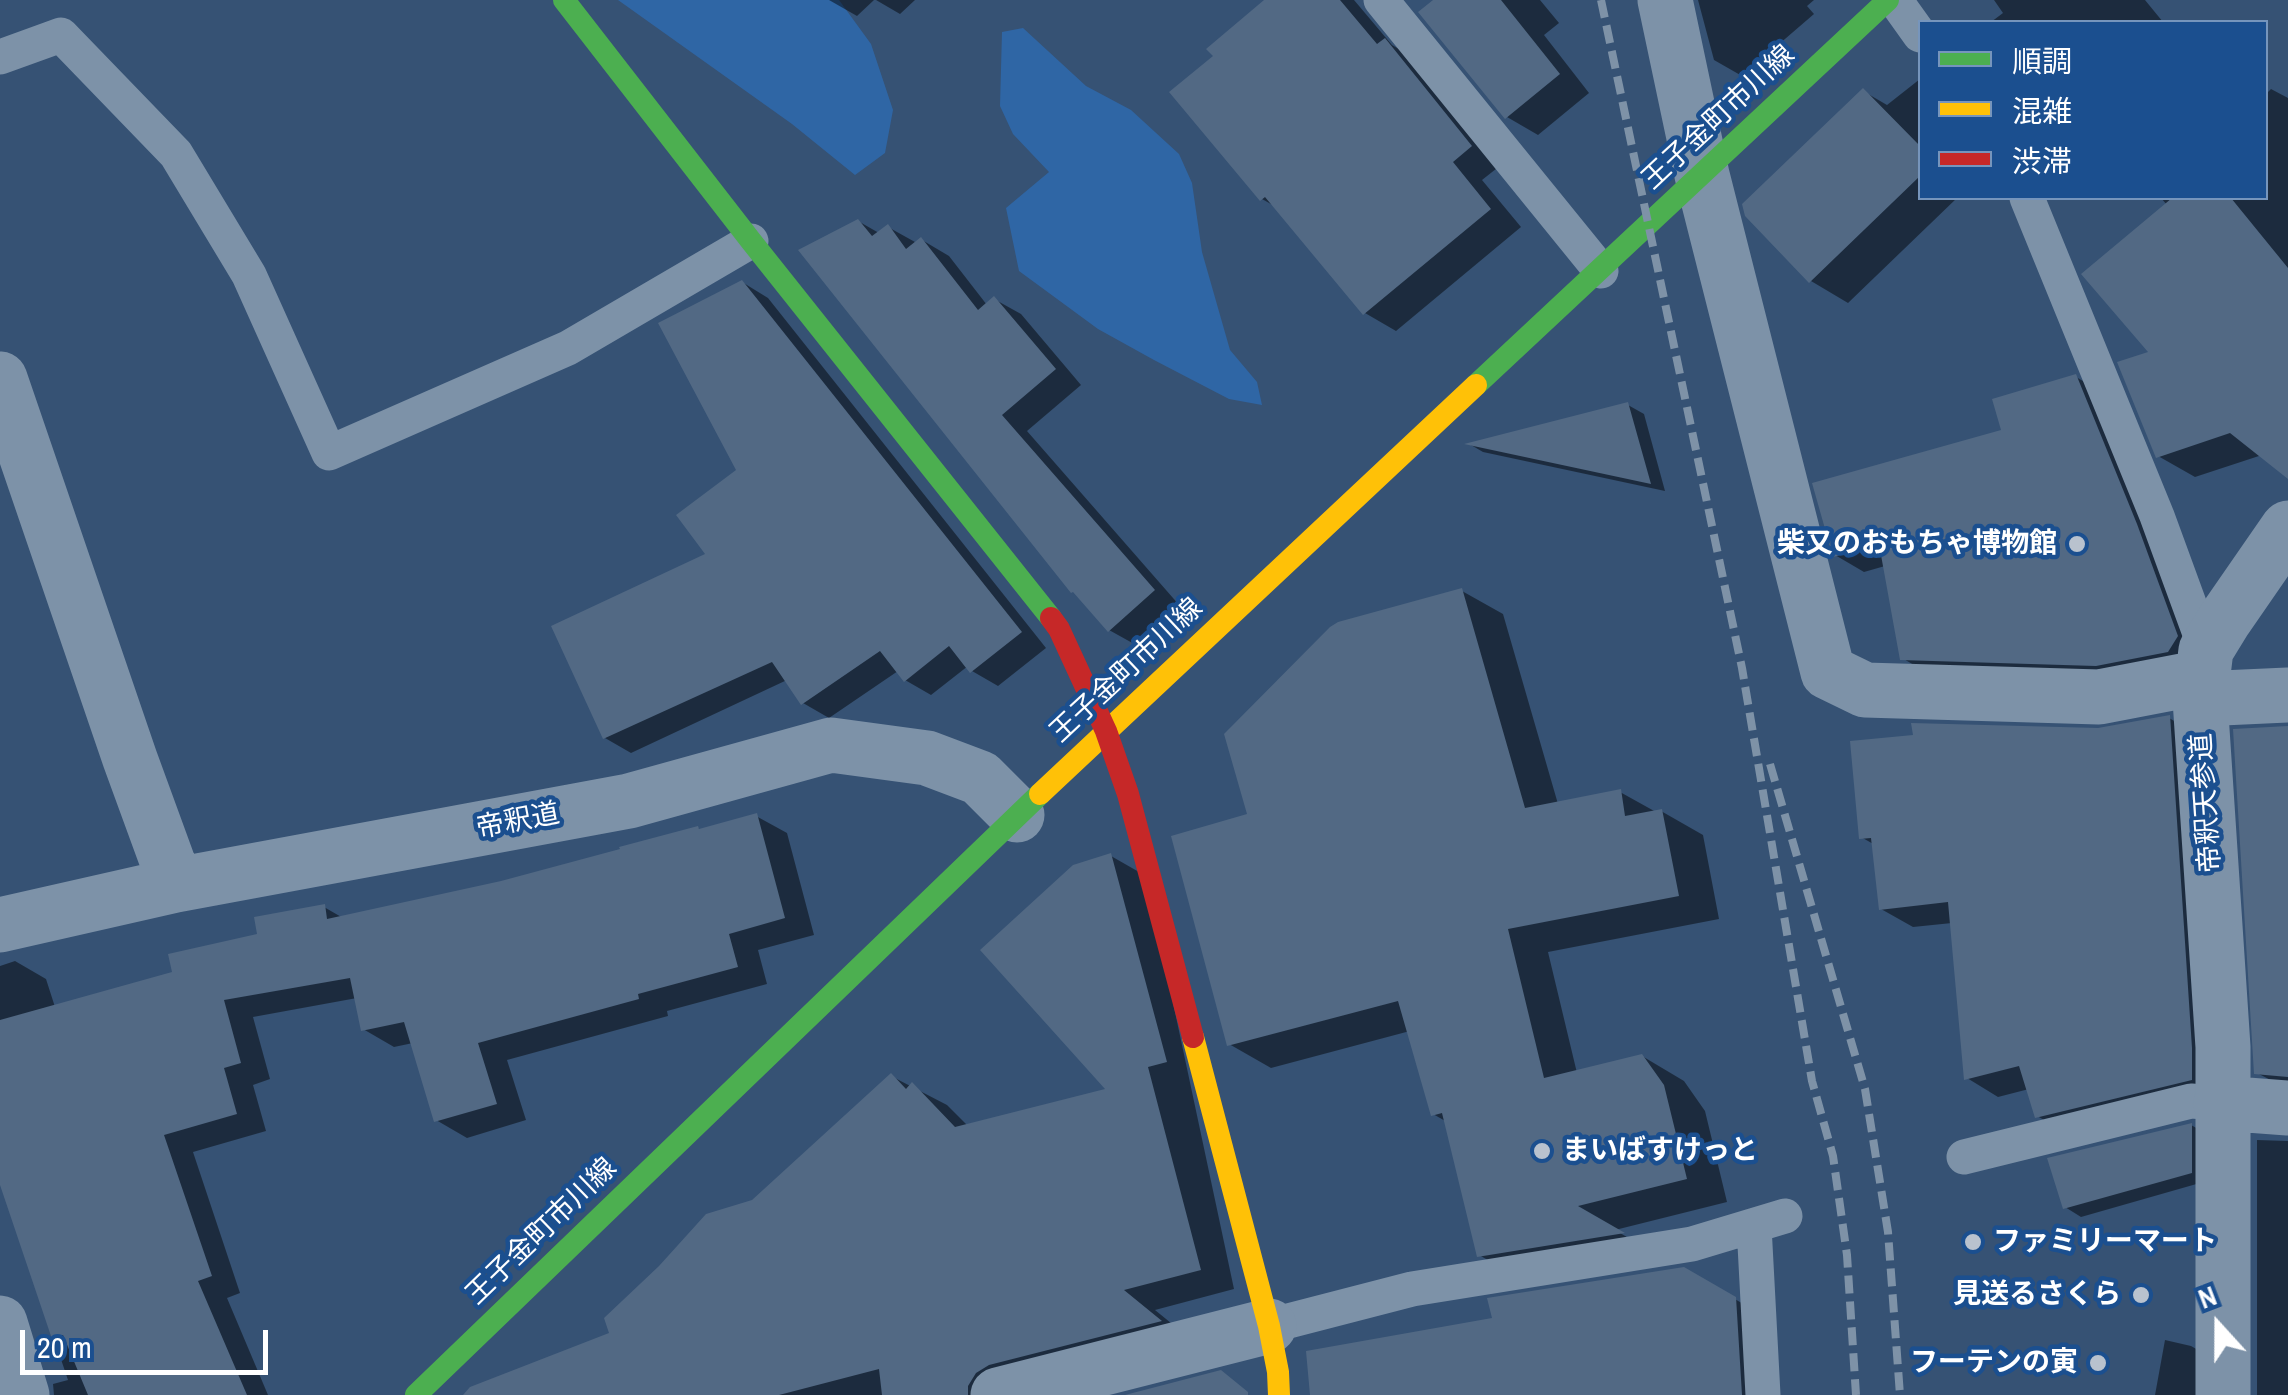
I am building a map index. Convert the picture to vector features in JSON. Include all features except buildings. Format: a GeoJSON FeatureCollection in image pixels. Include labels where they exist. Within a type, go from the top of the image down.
{"type":"FeatureCollection","features":[{"type":"Feature","properties":{"kind":"main road"},"geometry":{"type":"LineString","coordinates":[[564,0],[1058,628],[1106,730],[1128,794],[1269,1326],[1279,1395]]}},
{"type":"Feature","properties":{"kind":"main road","name":"王子金町市川線"},"geometry":{"type":"LineString","coordinates":[[416,1395],[1016,815],[1892,0]]}},
{"type":"Feature","properties":{"kind":"street"},"geometry":{"type":"LineString","coordinates":[[1664,0],[1702,175],[1828,672],[1865,690],[2099,697],[2209,661],[2288,528]]}},
{"type":"Feature","properties":{"kind":"street"},"geometry":{"type":"LineString","coordinates":[[0,379],[176,885]]}},
{"type":"Feature","properties":{"kind":"street"},"geometry":{"type":"LineString","coordinates":[[2209,661],[2288,695]]}},
{"type":"Feature","properties":{"kind":"street","name":"帝釈天参道"},"geometry":{"type":"LineString","coordinates":[[2209,661],[2223,1046],[2223,1395]]}},
{"type":"Feature","properties":{"kind":"street","name":"帝釈道"},"geometry":{"type":"LineString","coordinates":[[0,925],[176,885],[629,801],[831,745],[927,758],[980,778],[1016,815]]}},
{"type":"Feature","properties":{"kind":"street"},"geometry":{"type":"LineString","coordinates":[[2222,1103],[2288,1108]]}},
{"type":"Feature","properties":{"kind":"street"},"geometry":{"type":"LineString","coordinates":[[0,1323],[22,1395]]}},
{"type":"Feature","properties":{"kind":"street"},"geometry":{"type":"LineString","coordinates":[[998,1395],[1269,1326]]}},
{"type":"Feature","properties":{"kind":"lane"},"geometry":{"type":"LineString","coordinates":[[1381,0],[1601,271]]}},
{"type":"Feature","properties":{"kind":"lane"},"geometry":{"type":"LineString","coordinates":[[1892,0],[1918,32]]}},
{"type":"Feature","properties":{"kind":"lane"},"geometry":{"type":"LineString","coordinates":[[0,57],[62,35],[176,154],[249,275],[329,453],[568,348],[751,241]]}},
{"type":"Feature","properties":{"kind":"lane"},"geometry":{"type":"LineString","coordinates":[[2028,200],[2156,516],[2209,661]]}},
{"type":"Feature","properties":{"kind":"lane"},"geometry":{"type":"LineString","coordinates":[[1964,1158],[2191,1101],[2222,1103]]}},
{"type":"Feature","properties":{"kind":"lane"},"geometry":{"type":"LineString","coordinates":[[1269,1326],[1412,1289],[1692,1244],[1769,1221],[1763,1395]]}},
{"type":"Feature","properties":{"kind":"shaded area"},"geometry":{"type":"Polygon","coordinates":[[[618,0],[839,0],[871,44],[893,110],[885,153],[855,175],[792,124],[618,0]]]}},
{"type":"Feature","properties":{"kind":"shaded area"},"geometry":{"type":"Polygon","coordinates":[[[1023,28],[1086,86],[1131,110],[1179,154],[1192,183],[1202,252],[1230,350],[1257,382],[1262,405],[1229,399],[1154,360],[1098,329],[1019,271],[1006,208],[1049,172],[1013,134],[1000,106],[1002,32],[1023,28]]]}},
{"type":"Feature","properties":{"kind":"railway"},"geometry":{"type":"LineString","coordinates":[[1601,0],[1742,668],[1812,1081],[1833,1156],[1847,1255],[1856,1395]]}},
{"type":"Feature","properties":{"kind":"railway"},"geometry":{"type":"LineString","coordinates":[[1770,764],[1865,1089],[1888,1232],[1900,1395]]}},
{"type":"Feature","properties":{"kind":"traffic: fast"},"geometry":{"type":"LineString","coordinates":[[564,0],[1051,618]]}},
{"type":"Feature","properties":{"kind":"traffic: fast"},"geometry":{"type":"LineString","coordinates":[[1476,385],[1888,0]]}},
{"type":"Feature","properties":{"kind":"traffic: fast"},"geometry":{"type":"LineString","coordinates":[[416,1395],[1040,794]]}},
{"type":"Feature","properties":{"kind":"traffic: slow"},"geometry":{"type":"LineString","coordinates":[[1040,794],[1476,385]]}},
{"type":"Feature","properties":{"kind":"traffic: slow"},"geometry":{"type":"LineString","coordinates":[[1193,1037],[1269,1326],[1279,1395]]}},
{"type":"Feature","properties":{"kind":"traffic: jam"},"geometry":{"type":"LineString","coordinates":[[1051,618],[1106,731],[1128,794],[1193,1037]]}},
{"type":"Feature","properties":{"kind":"place","name":"柴又のおもちゃ博物館"},"geometry":{"type":"Point","coordinates":[2077,544]}},
{"type":"Feature","properties":{"kind":"place","name":"まいばすけっと"},"geometry":{"type":"Point","coordinates":[1542,1151]}},
{"type":"Feature","properties":{"kind":"place","name":"ファミリーマート"},"geometry":{"type":"Point","coordinates":[1973,1242]}},
{"type":"Feature","properties":{"kind":"place","name":"見送るさくら"},"geometry":{"type":"Point","coordinates":[2141,1295]}},
{"type":"Feature","properties":{"kind":"place","name":"フーテンの寅"},"geometry":{"type":"Point","coordinates":[2098,1363]}}]}
